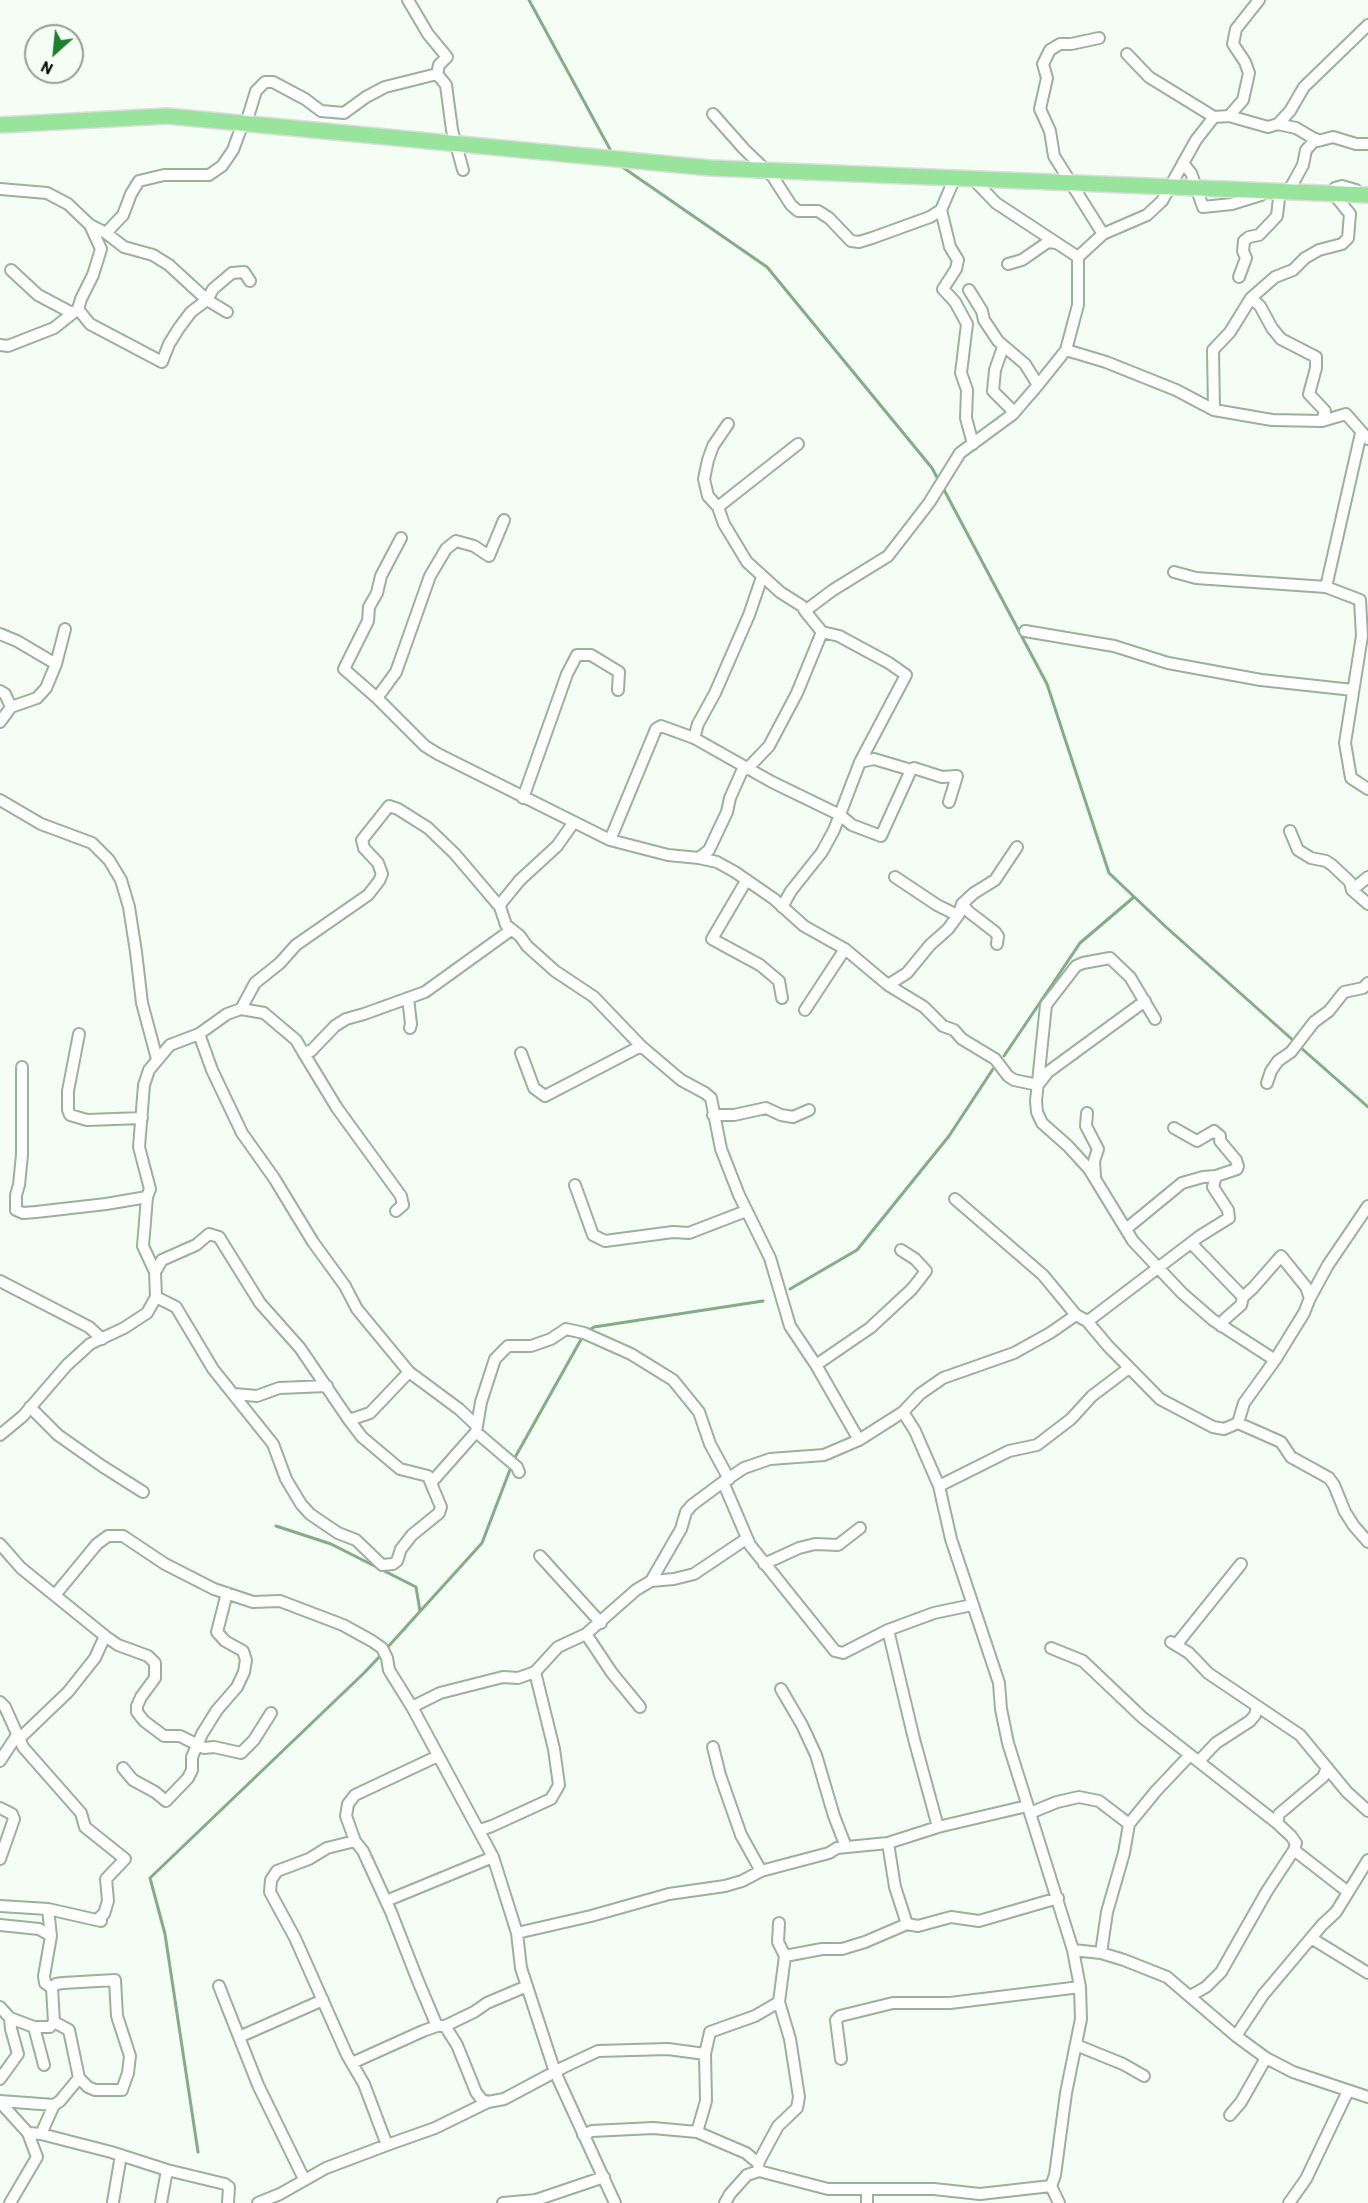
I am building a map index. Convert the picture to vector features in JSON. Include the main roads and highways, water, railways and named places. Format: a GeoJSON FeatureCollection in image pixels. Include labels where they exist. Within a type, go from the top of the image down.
{"type":"FeatureCollection","features":[{"type":"Feature","properties":{"kind":"highway"},"geometry":{"type":"LineString","coordinates":[[0,125],[167,116],[711,168],[1368,195]]}},
{"type":"Feature","properties":{"kind":"waterway"},"geometry":{"type":"LineString","coordinates":[[529,0],[612,153]]}},
{"type":"Feature","properties":{"kind":"waterway"},"geometry":{"type":"LineString","coordinates":[[618,164],[767,267],[932,468],[939,481]]}},
{"type":"Feature","properties":{"kind":"waterway"},"geometry":{"type":"LineString","coordinates":[[942,486],[1047,684],[1109,873],[1295,1042]]}},
{"type":"Feature","properties":{"kind":"waterway"},"geometry":{"type":"LineString","coordinates":[[1004,1056],[1080,943],[1134,897]]}},
{"type":"Feature","properties":{"kind":"waterway"},"geometry":{"type":"LineString","coordinates":[[1300,1047],[1368,1107]]}},
{"type":"Feature","properties":{"kind":"waterway"},"geometry":{"type":"LineString","coordinates":[[790,1289],[857,1250],[949,1136],[993,1069]]}},
{"type":"Feature","properties":{"kind":"waterway"},"geometry":{"type":"LineString","coordinates":[[588,1331],[594,1327],[763,1301]]}},
{"type":"Feature","properties":{"kind":"waterway"},"geometry":{"type":"LineString","coordinates":[[513,1461],[583,1336]]}},
{"type":"Feature","properties":{"kind":"waterway"},"geometry":{"type":"LineString","coordinates":[[386,1649],[482,1543],[511,1467]]}},
{"type":"Feature","properties":{"kind":"waterway"},"geometry":{"type":"LineString","coordinates":[[276,1526],[331,1544],[416,1587],[420,1611]]}},
{"type":"Feature","properties":{"kind":"waterway"},"geometry":{"type":"LineString","coordinates":[[198,2152],[165,1934],[150,1878],[382,1654]]}}]}
